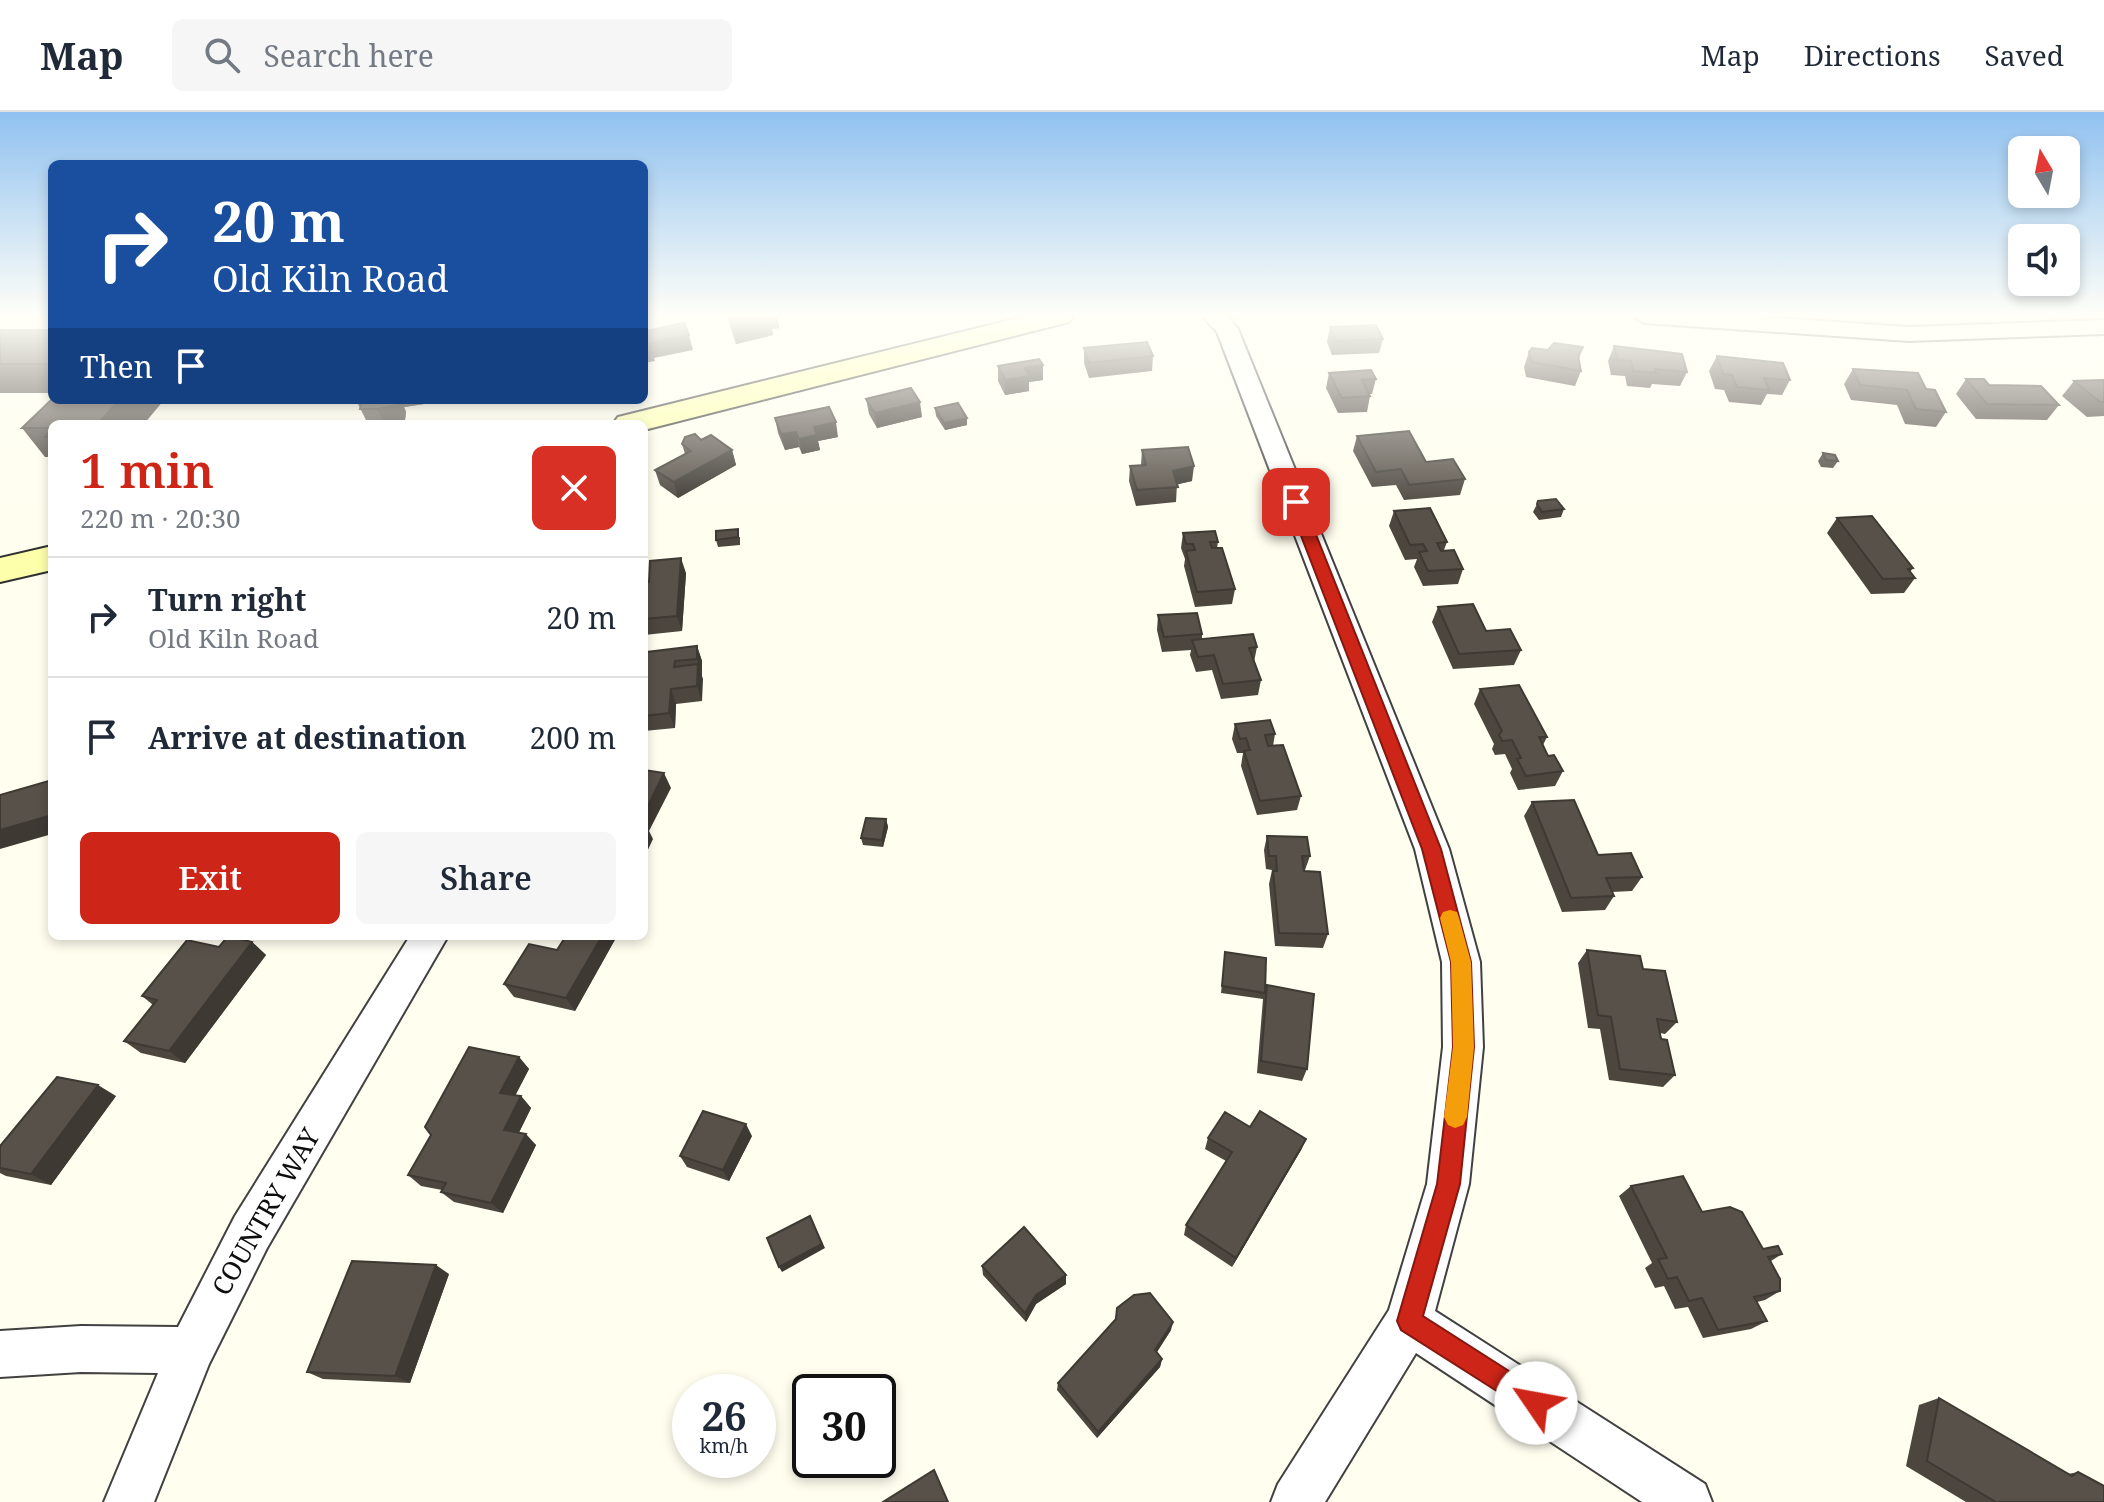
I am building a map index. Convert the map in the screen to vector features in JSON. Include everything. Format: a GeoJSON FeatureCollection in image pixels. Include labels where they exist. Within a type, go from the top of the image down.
{"type":"FeatureCollection","features":[{"type":"Feature","properties":{"kind":"main road"},"geometry":{"type":"LineString","coordinates":[[645,420],[801,381]]}},
{"type":"Feature","properties":{"kind":"main road"},"geometry":{"type":"LineString","coordinates":[[0,570],[48,559]]}},
{"type":"Feature","properties":{"kind":"street"},"geometry":{"type":"LineString","coordinates":[[1247,381],[1432,849],[1461,962],[1463,1047],[1448,1184],[1409,1321],[1296,1502]]}},
{"type":"Feature","properties":{"kind":"street","name":"COUNTRY WAY"},"geometry":{"type":"LineString","coordinates":[[129,1502],[191,1350],[251,1232],[428,940]]}},
{"type":"Feature","properties":{"kind":"street"},"geometry":{"type":"LineString","coordinates":[[1409,1321],[1687,1502]]}},
{"type":"Feature","properties":{"kind":"street"},"geometry":{"type":"LineString","coordinates":[[0,1354],[81,1349],[191,1350]]}},
{"type":"Feature","properties":{"kind":"building"},"geometry":{"type":"Polygon","coordinates":[[[1333,381],[1362,381],[1370,396],[1342,398],[1333,381]]]}},
{"type":"Feature","properties":{"kind":"building"},"geometry":{"type":"Polygon","coordinates":[[[1734,381],[1765,381],[1769,390],[1737,387],[1734,381]]]}},
{"type":"Feature","properties":{"kind":"building"},"geometry":{"type":"Polygon","coordinates":[[[1858,381],[1922,381],[1926,389],[1935,390],[1946,412],[1916,409],[1907,390],[1860,385],[1858,381]]]}},
{"type":"Feature","properties":{"kind":"building"},"geometry":{"type":"Polygon","coordinates":[[[1968,381],[1986,381],[1989,385],[2041,386],[2059,405],[1987,404],[1968,381]]]}},
{"type":"Feature","properties":{"kind":"building"},"geometry":{"type":"Polygon","coordinates":[[[2074,381],[2104,381],[2104,402],[2100,402],[2074,381]]]}},
{"type":"Feature","properties":{"kind":"building"},"geometry":{"type":"Polygon","coordinates":[[[911,388],[920,402],[875,413],[866,399],[911,388]]]}},
{"type":"Feature","properties":{"kind":"building"},"geometry":{"type":"Polygon","coordinates":[[[48,403],[116,404],[102,420],[48,420],[48,428],[22,428],[48,403]]]}},
{"type":"Feature","properties":{"kind":"building"},"geometry":{"type":"Polygon","coordinates":[[[958,403],[967,418],[944,423],[935,408],[958,403]]]}},
{"type":"Feature","properties":{"kind":"building"},"geometry":{"type":"Polygon","coordinates":[[[361,404],[397,404],[377,409],[360,409],[361,404]]]}},
{"type":"Feature","properties":{"kind":"building"},"geometry":{"type":"Polygon","coordinates":[[[829,407],[836,422],[814,427],[817,435],[799,439],[796,432],[781,434],[775,418],[829,407]]]}},
{"type":"Feature","properties":{"kind":"building"},"geometry":{"type":"Polygon","coordinates":[[[1409,431],[1426,462],[1453,459],[1465,479],[1409,485],[1401,469],[1376,472],[1357,436],[1409,431]]]}},
{"type":"Feature","properties":{"kind":"building"},"geometry":{"type":"Polygon","coordinates":[[[695,434],[701,440],[711,435],[732,450],[674,482],[655,470],[691,451],[682,444],[685,437],[695,434]]]}},
{"type":"Feature","properties":{"kind":"building"},"geometry":{"type":"Polygon","coordinates":[[[1188,447],[1194,466],[1173,471],[1178,487],[1137,490],[1130,466],[1146,465],[1142,450],[1188,447]]]}},
{"type":"Feature","properties":{"kind":"building"},"geometry":{"type":"Polygon","coordinates":[[[1823,453],[1835,455],[1838,461],[1826,460],[1823,453]]]}},
{"type":"Feature","properties":{"kind":"building"},"geometry":{"type":"Polygon","coordinates":[[[1556,499],[1564,509],[1542,512],[1537,504],[1538,501],[1556,499]]]}},
{"type":"Feature","properties":{"kind":"building"},"geometry":{"type":"Polygon","coordinates":[[[1430,508],[1447,542],[1437,543],[1441,551],[1454,550],[1463,569],[1428,571],[1419,552],[1427,551],[1423,544],[1410,545],[1394,511],[1430,508]]]}},
{"type":"Feature","properties":{"kind":"building"},"geometry":{"type":"Polygon","coordinates":[[[1872,516],[1913,568],[1908,569],[1915,578],[1883,579],[1837,518],[1872,516]]]}},
{"type":"Feature","properties":{"kind":"building"},"geometry":{"type":"Polygon","coordinates":[[[738,529],[738,537],[716,540],[716,531],[738,529]]]}},
{"type":"Feature","properties":{"kind":"building"},"geometry":{"type":"Polygon","coordinates":[[[1215,531],[1218,542],[1210,542],[1212,548],[1222,548],[1235,589],[1197,592],[1186,551],[1195,550],[1193,544],[1186,544],[1183,533],[1215,531]]]}},
{"type":"Feature","properties":{"kind":"building"},"geometry":{"type":"Polygon","coordinates":[[[681,558],[677,616],[648,619],[650,561],[681,558]]]}},
{"type":"Feature","properties":{"kind":"building"},"geometry":{"type":"Polygon","coordinates":[[[1473,604],[1486,631],[1510,629],[1521,650],[1459,654],[1438,607],[1473,604]]]}},
{"type":"Feature","properties":{"kind":"building"},"geometry":{"type":"Polygon","coordinates":[[[1197,613],[1202,634],[1164,637],[1158,615],[1197,613]]]}},
{"type":"Feature","properties":{"kind":"building"},"geometry":{"type":"Polygon","coordinates":[[[1253,634],[1257,647],[1249,648],[1261,680],[1223,684],[1214,655],[1198,657],[1192,640],[1253,634]]]}},
{"type":"Feature","properties":{"kind":"building"},"geometry":{"type":"Polygon","coordinates":[[[697,646],[697,659],[675,661],[674,667],[698,664],[697,686],[671,689],[669,713],[648,716],[648,652],[697,646]]]}},
{"type":"Feature","properties":{"kind":"building"},"geometry":{"type":"Polygon","coordinates":[[[1519,685],[1547,737],[1539,737],[1548,756],[1554,755],[1563,771],[1526,776],[1512,740],[1502,741],[1499,735],[1502,731],[1480,689],[1519,685]]]}},
{"type":"Feature","properties":{"kind":"building"},"geometry":{"type":"Polygon","coordinates":[[[1270,720],[1275,734],[1265,735],[1268,746],[1283,745],[1301,796],[1260,801],[1244,751],[1250,750],[1246,738],[1240,739],[1235,724],[1270,720]]]}},
{"type":"Feature","properties":{"kind":"building"},"geometry":{"type":"Polygon","coordinates":[[[648,771],[664,773],[648,806],[648,771]]]}},
{"type":"Feature","properties":{"kind":"building"},"geometry":{"type":"Polygon","coordinates":[[[48,781],[48,816],[0,830],[0,795],[48,781]]]}},
{"type":"Feature","properties":{"kind":"building"},"geometry":{"type":"Polygon","coordinates":[[[1574,800],[1598,855],[1631,853],[1642,877],[1606,878],[1614,896],[1571,898],[1532,802],[1574,800]]]}},
{"type":"Feature","properties":{"kind":"building"},"geometry":{"type":"Polygon","coordinates":[[[866,818],[886,819],[882,840],[861,838],[866,818]]]}},
{"type":"Feature","properties":{"kind":"building"},"geometry":{"type":"Polygon","coordinates":[[[1267,836],[1307,837],[1310,856],[1302,856],[1304,871],[1320,872],[1328,934],[1279,933],[1273,871],[1277,871],[1276,856],[1269,856],[1267,836]]]}},
{"type":"Feature","properties":{"kind":"building"},"geometry":{"type":"Polygon","coordinates":[[[187,940],[219,947],[225,940],[252,942],[169,1051],[124,1041],[157,1000],[142,996],[187,940]]]}},
{"type":"Feature","properties":{"kind":"building"},"geometry":{"type":"Polygon","coordinates":[[[563,940],[600,940],[566,998],[504,984],[529,944],[557,950],[563,940]]]}},
{"type":"Feature","properties":{"kind":"building"},"geometry":{"type":"Polygon","coordinates":[[[1587,950],[1640,956],[1643,969],[1665,971],[1677,1022],[1657,1019],[1661,1039],[1667,1040],[1675,1075],[1620,1069],[1611,1017],[1598,1015],[1587,950]]]}},
{"type":"Feature","properties":{"kind":"building"},"geometry":{"type":"Polygon","coordinates":[[[1225,952],[1266,958],[1265,993],[1222,986],[1225,952]]]}},
{"type":"Feature","properties":{"kind":"building"},"geometry":{"type":"Polygon","coordinates":[[[1267,985],[1314,994],[1307,1069],[1261,1061],[1267,985]]]}},
{"type":"Feature","properties":{"kind":"building"},"geometry":{"type":"Polygon","coordinates":[[[469,1047],[519,1057],[500,1093],[521,1096],[504,1130],[526,1134],[491,1203],[441,1192],[446,1183],[408,1175],[431,1135],[425,1127],[469,1047]]]}},
{"type":"Feature","properties":{"kind":"building"},"geometry":{"type":"Polygon","coordinates":[[[57,1077],[98,1085],[31,1174],[0,1168],[0,1146],[57,1077]]]}},
{"type":"Feature","properties":{"kind":"building"},"geometry":{"type":"Polygon","coordinates":[[[703,1111],[746,1124],[723,1170],[680,1156],[703,1111]]]}},
{"type":"Feature","properties":{"kind":"building"},"geometry":{"type":"Polygon","coordinates":[[[1260,1111],[1306,1139],[1236,1258],[1186,1225],[1232,1152],[1208,1138],[1225,1112],[1250,1127],[1260,1111]]]}},
{"type":"Feature","properties":{"kind":"building"},"geometry":{"type":"Polygon","coordinates":[[[1683,1176],[1702,1212],[1730,1207],[1742,1212],[1763,1249],[1778,1246],[1782,1254],[1768,1257],[1780,1279],[1780,1291],[1754,1297],[1767,1321],[1718,1330],[1702,1298],[1689,1301],[1677,1277],[1668,1279],[1658,1259],[1667,1258],[1631,1186],[1683,1176]]]}},
{"type":"Feature","properties":{"kind":"building"},"geometry":{"type":"Polygon","coordinates":[[[810,1216],[822,1244],[779,1267],[767,1238],[810,1216]]]}},
{"type":"Feature","properties":{"kind":"building"},"geometry":{"type":"Polygon","coordinates":[[[1024,1227],[1066,1275],[1036,1295],[1025,1313],[982,1266],[1024,1227]]]}},
{"type":"Feature","properties":{"kind":"building"},"geometry":{"type":"Polygon","coordinates":[[[352,1261],[436,1265],[395,1376],[307,1372],[352,1261]]]}},
{"type":"Feature","properties":{"kind":"building"},"geometry":{"type":"Polygon","coordinates":[[[1150,1293],[1173,1322],[1155,1350],[1162,1359],[1098,1432],[1058,1383],[1116,1319],[1117,1308],[1134,1295],[1150,1293]]]}},
{"type":"Feature","properties":{"kind":"building"},"geometry":{"type":"Polygon","coordinates":[[[1939,1398],[2072,1476],[2078,1472],[2104,1486],[2104,1502],[1996,1502],[1927,1461],[1939,1398]]]}},
{"type":"Feature","properties":{"kind":"building"},"geometry":{"type":"Polygon","coordinates":[[[934,1470],[948,1502],[883,1502],[934,1470]]]}},
{"type":"Feature","properties":{"kind":"slow traffic"},"geometry":{"type":"LineString","coordinates":[[1450,918],[1461,962],[1463,1047],[1455,1117]]}},
{"type":"Feature","properties":{"kind":"route"},"geometry":{"type":"LineString","coordinates":[[1296,502],[1432,849],[1461,962],[1463,1047],[1448,1184],[1409,1321],[1536,1403]]}}]}
